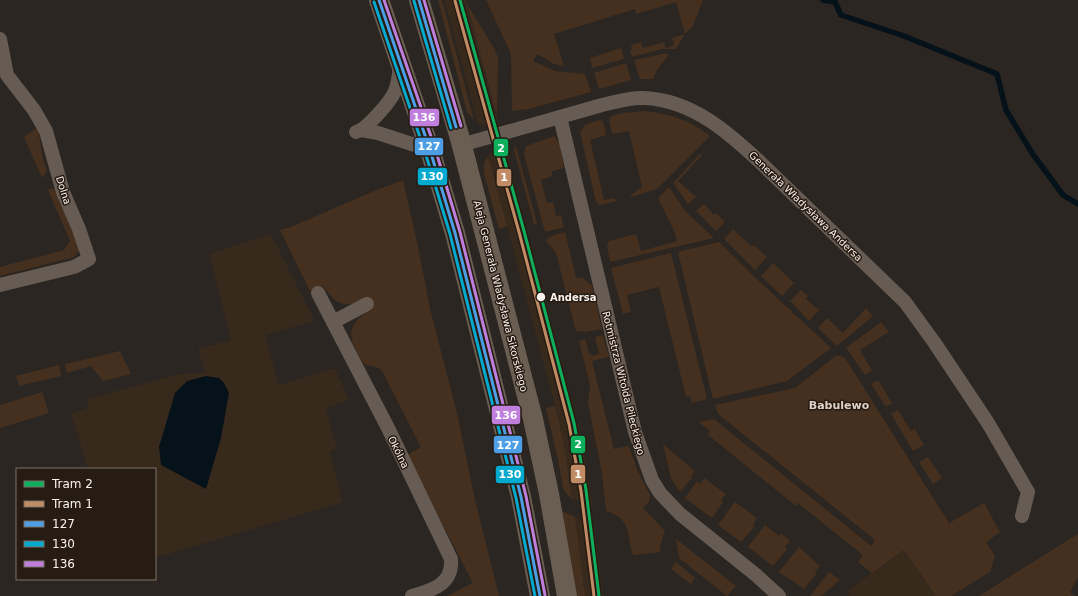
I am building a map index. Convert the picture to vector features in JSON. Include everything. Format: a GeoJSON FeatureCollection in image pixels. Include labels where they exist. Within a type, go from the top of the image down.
{"type":"FeatureCollection","features":[{"type":"Feature","properties":{"kind":"main road"},"geometry":{"type":"LineString","coordinates":[[379,0],[430,150],[457,240],[521,497],[540,596]]}},
{"type":"Feature","properties":{"kind":"main road","name":"Aleja Generała Władysława Sikorskiego"},"geometry":{"type":"LineString","coordinates":[[419,0],[461,145],[533,419],[549,494],[566,596]]}},
{"type":"Feature","properties":{"kind":"street","name":"Dolna"},"geometry":{"type":"LineString","coordinates":[[0,39],[7,76],[34,110],[46,131],[63,192],[89,259],[74,267],[0,285]]}},
{"type":"Feature","properties":{"kind":"street"},"geometry":{"type":"LineString","coordinates":[[400,65],[395,91],[372,121],[359,131],[378,133],[430,150]]}},
{"type":"Feature","properties":{"kind":"street","name":"Generała Władysława Andersa"},"geometry":{"type":"LineString","coordinates":[[461,145],[624,100],[643,98],[673,102],[697,113],[713,123],[738,142],[905,302],[988,423],[1028,492],[1022,516]]}},
{"type":"Feature","properties":{"kind":"street","name":"Rotmistrza Witolda Pileckiego"},"geometry":{"type":"LineString","coordinates":[[560,117],[635,432],[652,480],[660,494],[680,514],[756,575],[779,596]]}},
{"type":"Feature","properties":{"kind":"street","name":"Okólna"},"geometry":{"type":"LineString","coordinates":[[318,293],[388,428],[451,559],[451,568],[447,578],[439,586],[412,596]]}},
{"type":"Feature","properties":{"kind":"street"},"geometry":{"type":"LineString","coordinates":[[333,322],[367,304]]}},
{"type":"Feature","properties":{"kind":"shaded area"},"geometry":{"type":"Polygon","coordinates":[[[438,0],[442,0],[474,120],[467,112],[438,0]]]}},
{"type":"Feature","properties":{"kind":"shaded area"},"geometry":{"type":"Polygon","coordinates":[[[444,0],[466,0],[499,125],[488,127],[478,124],[444,0]]]}},
{"type":"Feature","properties":{"kind":"shaded area"},"geometry":{"type":"Polygon","coordinates":[[[486,0],[703,0],[693,26],[685,34],[676,2],[636,14],[635,9],[554,34],[564,66],[554,64],[537,54],[533,61],[555,71],[585,74],[591,92],[528,109],[512,111],[511,54],[486,0]]]}},
{"type":"Feature","properties":{"kind":"shaded area"},"geometry":{"type":"Polygon","coordinates":[[[467,4],[498,57],[497,116],[467,4]]]}},
{"type":"Feature","properties":{"kind":"shaded area"},"geometry":{"type":"Polygon","coordinates":[[[685,34],[676,49],[662,49],[632,57],[630,51],[632,50],[631,45],[641,42],[643,48],[664,42],[666,48],[674,45],[672,38],[685,34]]]}},
{"type":"Feature","properties":{"kind":"shaded area"},"geometry":{"type":"Polygon","coordinates":[[[621,48],[624,59],[592,68],[590,58],[621,48]]]}},
{"type":"Feature","properties":{"kind":"shaded area"},"geometry":{"type":"Polygon","coordinates":[[[667,53],[668,56],[657,70],[653,79],[640,79],[634,60],[667,53]]]}},
{"type":"Feature","properties":{"kind":"shaded area"},"geometry":{"type":"Polygon","coordinates":[[[626,63],[631,80],[599,89],[594,73],[626,63]]]}},
{"type":"Feature","properties":{"kind":"shaded area"},"geometry":{"type":"Polygon","coordinates":[[[645,111],[663,114],[687,122],[710,136],[657,189],[631,197],[631,195],[642,187],[629,131],[612,134],[609,120],[611,116],[622,113],[645,111]]]}},
{"type":"Feature","properties":{"kind":"shaded area"},"geometry":{"type":"Polygon","coordinates":[[[599,120],[603,121],[606,135],[590,140],[604,200],[613,198],[617,201],[600,205],[596,202],[580,132],[585,125],[599,120]]]}},
{"type":"Feature","properties":{"kind":"shaded area"},"geometry":{"type":"Polygon","coordinates":[[[38,127],[42,155],[47,171],[42,178],[24,137],[38,127]]]}},
{"type":"Feature","properties":{"kind":"shaded area"},"geometry":{"type":"Polygon","coordinates":[[[555,136],[560,146],[564,168],[552,171],[552,176],[541,180],[547,203],[553,202],[556,216],[561,215],[564,227],[545,232],[524,154],[526,146],[555,136]]]}},
{"type":"Feature","properties":{"kind":"shaded area"},"geometry":{"type":"Polygon","coordinates":[[[504,144],[580,432],[593,506],[572,499],[564,444],[555,406],[488,156],[504,144]]]}},
{"type":"Feature","properties":{"kind":"shaded area"},"geometry":{"type":"Polygon","coordinates":[[[516,147],[537,223],[536,225],[534,224],[514,150],[516,147]]]}},
{"type":"Feature","properties":{"kind":"shaded area"},"geometry":{"type":"Polygon","coordinates":[[[700,154],[702,155],[678,181],[696,197],[688,204],[673,183],[700,154]]]}},
{"type":"Feature","properties":{"kind":"shaded area"},"geometry":{"type":"Polygon","coordinates":[[[488,156],[507,226],[499,229],[484,173],[484,163],[488,156]]]}},
{"type":"Feature","properties":{"kind":"shaded area"},"geometry":{"type":"Polygon","coordinates":[[[403,180],[430,309],[457,413],[475,500],[499,596],[447,596],[473,583],[407,455],[421,447],[381,369],[364,364],[354,346],[351,334],[352,328],[362,316],[372,309],[368,303],[342,304],[338,302],[323,286],[310,291],[280,230],[291,227],[403,180]]]}},
{"type":"Feature","properties":{"kind":"shaded area"},"geometry":{"type":"Polygon","coordinates":[[[669,187],[685,211],[714,238],[610,262],[607,245],[609,241],[636,234],[641,251],[677,241],[674,231],[658,198],[669,187]]]}},
{"type":"Feature","properties":{"kind":"shaded area"},"geometry":{"type":"Polygon","coordinates":[[[53,188],[75,234],[80,250],[74,257],[0,276],[0,267],[64,250],[70,241],[48,190],[53,188]]]}},
{"type":"Feature","properties":{"kind":"shaded area"},"geometry":{"type":"Polygon","coordinates":[[[704,204],[714,215],[716,213],[725,222],[716,231],[696,211],[704,204]]]}},
{"type":"Feature","properties":{"kind":"shaded area"},"geometry":{"type":"Polygon","coordinates":[[[733,229],[752,247],[754,245],[767,257],[755,270],[724,239],[733,229]]]}},
{"type":"Feature","properties":{"kind":"shaded area"},"geometry":{"type":"Polygon","coordinates":[[[565,232],[576,278],[583,278],[592,286],[602,329],[586,332],[576,331],[556,253],[546,241],[549,237],[565,232]]]}},
{"type":"Feature","properties":{"kind":"shaded area"},"geometry":{"type":"Polygon","coordinates":[[[271,234],[315,321],[265,335],[279,385],[335,368],[349,400],[326,408],[337,449],[330,451],[343,502],[156,558],[156,468],[88,468],[71,414],[88,408],[87,399],[180,374],[205,373],[198,349],[231,340],[209,254],[271,234]]]}},
{"type":"Feature","properties":{"kind":"shaded area"},"geometry":{"type":"Polygon","coordinates":[[[719,242],[831,348],[787,381],[713,399],[678,252],[719,242]]]}},
{"type":"Feature","properties":{"kind":"shaded area"},"geometry":{"type":"Polygon","coordinates":[[[671,253],[707,399],[692,403],[690,396],[686,397],[659,287],[627,295],[631,312],[623,314],[611,268],[671,253]]]}},
{"type":"Feature","properties":{"kind":"shaded area"},"geometry":{"type":"Polygon","coordinates":[[[773,263],[794,283],[782,296],[761,276],[773,263]]]}},
{"type":"Feature","properties":{"kind":"shaded area"},"geometry":{"type":"Polygon","coordinates":[[[801,290],[808,296],[806,299],[819,310],[809,321],[790,301],[801,290]]]}},
{"type":"Feature","properties":{"kind":"shaded area"},"geometry":{"type":"Polygon","coordinates":[[[866,308],[873,316],[837,346],[818,328],[827,318],[843,333],[866,308]]]}},
{"type":"Feature","properties":{"kind":"shaded area"},"geometry":{"type":"Polygon","coordinates":[[[881,322],[889,332],[860,350],[872,371],[865,375],[846,348],[881,322]]]}},
{"type":"Feature","properties":{"kind":"shaded area"},"geometry":{"type":"Polygon","coordinates":[[[603,335],[609,357],[592,361],[614,449],[628,446],[630,449],[638,472],[650,495],[649,501],[643,508],[665,531],[660,546],[660,552],[633,555],[625,523],[615,514],[606,511],[602,473],[588,403],[590,385],[579,341],[585,339],[589,354],[591,353],[592,356],[599,354],[595,337],[603,335]]]}},
{"type":"Feature","properties":{"kind":"shaded area"},"geometry":{"type":"Polygon","coordinates":[[[120,351],[131,374],[103,381],[91,366],[67,373],[65,364],[120,351]]]}},
{"type":"Feature","properties":{"kind":"shaded area"},"geometry":{"type":"Polygon","coordinates":[[[837,355],[845,358],[949,523],[984,503],[1000,532],[986,542],[995,556],[990,572],[951,596],[936,596],[904,550],[872,573],[858,562],[863,555],[798,503],[796,506],[708,435],[710,431],[699,422],[714,419],[871,546],[875,540],[718,414],[715,405],[795,388],[837,355]]]}},
{"type":"Feature","properties":{"kind":"shaded area"},"geometry":{"type":"Polygon","coordinates":[[[59,365],[61,376],[19,386],[16,376],[59,365]]]}},
{"type":"Feature","properties":{"kind":"shaded area"},"geometry":{"type":"Polygon","coordinates":[[[206,376],[219,378],[224,383],[229,393],[221,438],[206,489],[161,465],[159,447],[175,393],[187,381],[206,376]]]}},
{"type":"Feature","properties":{"kind":"shaded area"},"geometry":{"type":"Polygon","coordinates":[[[878,380],[892,403],[886,407],[871,384],[878,380]]]}},
{"type":"Feature","properties":{"kind":"shaded area"},"geometry":{"type":"Polygon","coordinates":[[[42,392],[49,413],[0,428],[0,405],[42,392]]]}},
{"type":"Feature","properties":{"kind":"shaded area"},"geometry":{"type":"Polygon","coordinates":[[[555,406],[564,444],[572,499],[565,492],[563,487],[546,408],[555,406]]]}},
{"type":"Feature","properties":{"kind":"shaded area"},"geometry":{"type":"Polygon","coordinates":[[[898,410],[911,431],[915,429],[924,445],[913,451],[891,414],[898,410]]]}},
{"type":"Feature","properties":{"kind":"shaded area"},"geometry":{"type":"Polygon","coordinates":[[[663,444],[695,471],[691,476],[692,478],[680,492],[671,478],[663,444]]]}},
{"type":"Feature","properties":{"kind":"shaded area"},"geometry":{"type":"Polygon","coordinates":[[[928,457],[942,478],[933,484],[919,462],[928,457]]]}},
{"type":"Feature","properties":{"kind":"shaded area"},"geometry":{"type":"Polygon","coordinates":[[[704,478],[726,494],[721,500],[723,502],[712,518],[685,498],[697,481],[700,484],[704,478]]]}},
{"type":"Feature","properties":{"kind":"shaded area"},"geometry":{"type":"Polygon","coordinates":[[[735,502],[757,518],[753,525],[755,526],[741,542],[718,525],[735,502]]]}},
{"type":"Feature","properties":{"kind":"shaded area"},"geometry":{"type":"Polygon","coordinates":[[[562,511],[575,517],[585,596],[577,596],[562,511]]]}},
{"type":"Feature","properties":{"kind":"shaded area"},"geometry":{"type":"Polygon","coordinates":[[[575,517],[594,525],[603,596],[585,596],[575,517]]]}},
{"type":"Feature","properties":{"kind":"shaded area"},"geometry":{"type":"Polygon","coordinates":[[[765,525],[779,536],[781,533],[790,541],[785,547],[787,549],[773,566],[748,547],[765,525]]]}},
{"type":"Feature","properties":{"kind":"shaded area"},"geometry":{"type":"Polygon","coordinates":[[[1078,534],[1078,577],[1070,592],[1075,596],[979,596],[1078,534]]]}},
{"type":"Feature","properties":{"kind":"shaded area"},"geometry":{"type":"Polygon","coordinates":[[[676,539],[736,586],[727,596],[679,558],[676,539]]]}},
{"type":"Feature","properties":{"kind":"shaded area"},"geometry":{"type":"Polygon","coordinates":[[[799,547],[820,566],[815,572],[817,573],[804,589],[779,572],[799,547]]]}},
{"type":"Feature","properties":{"kind":"shaded area"},"geometry":{"type":"Polygon","coordinates":[[[904,550],[936,596],[850,596],[847,591],[904,550]]]}},
{"type":"Feature","properties":{"kind":"shaded area"},"geometry":{"type":"Polygon","coordinates":[[[676,562],[695,578],[691,584],[671,569],[676,562]]]}},
{"type":"Feature","properties":{"kind":"shaded area"},"geometry":{"type":"Polygon","coordinates":[[[829,572],[840,580],[821,596],[810,596],[829,572]]]}},
{"type":"Feature","properties":{"kind":"waterway"},"geometry":{"type":"LineString","coordinates":[[823,0],[835,2],[841,15],[904,36],[997,74],[1006,110],[1032,153],[1063,195],[1078,204]]}},
{"type":"Feature","properties":{"kind":"tram line","name":"2"},"geometry":{"type":"LineString","coordinates":[[460,0],[524,231],[574,423],[586,490],[599,596]]}},
{"type":"Feature","properties":{"kind":"tram line","name":"1"},"geometry":{"type":"LineString","coordinates":[[455,1],[519,232],[569,424],[581,491],[594,596]]}},
{"type":"Feature","properties":{"kind":"transit line","name":"127"},"geometry":{"type":"LineString","coordinates":[[379,0],[430,150],[455,233],[521,497],[540,596]]}},
{"type":"Feature","properties":{"kind":"transit line","name":"136"},"geometry":{"type":"LineString","coordinates":[[384,0],[435,148],[460,232],[526,496],[545,595]]}},
{"type":"Feature","properties":{"kind":"transit line","name":"127"},"geometry":{"type":"LineString","coordinates":[[419,0],[456,127]]}},
{"type":"Feature","properties":{"kind":"transit line","name":"136"},"geometry":{"type":"LineString","coordinates":[[424,0],[461,126]]}},
{"type":"Feature","properties":{"kind":"transit line","name":"130"},"geometry":{"type":"LineString","coordinates":[[414,1],[451,128]]}},
{"type":"Feature","properties":{"kind":"transit line","name":"130"},"geometry":{"type":"LineString","coordinates":[[374,2],[425,152],[450,234],[516,498],[535,596]]}},
{"type":"Feature","properties":{"kind":"place","name":"Andersa"},"geometry":{"type":"Point","coordinates":[541,297]}},
{"type":"Feature","properties":{"kind":"district","name":"Babulewo"},"geometry":{"type":"Point","coordinates":[839,405]}}]}
